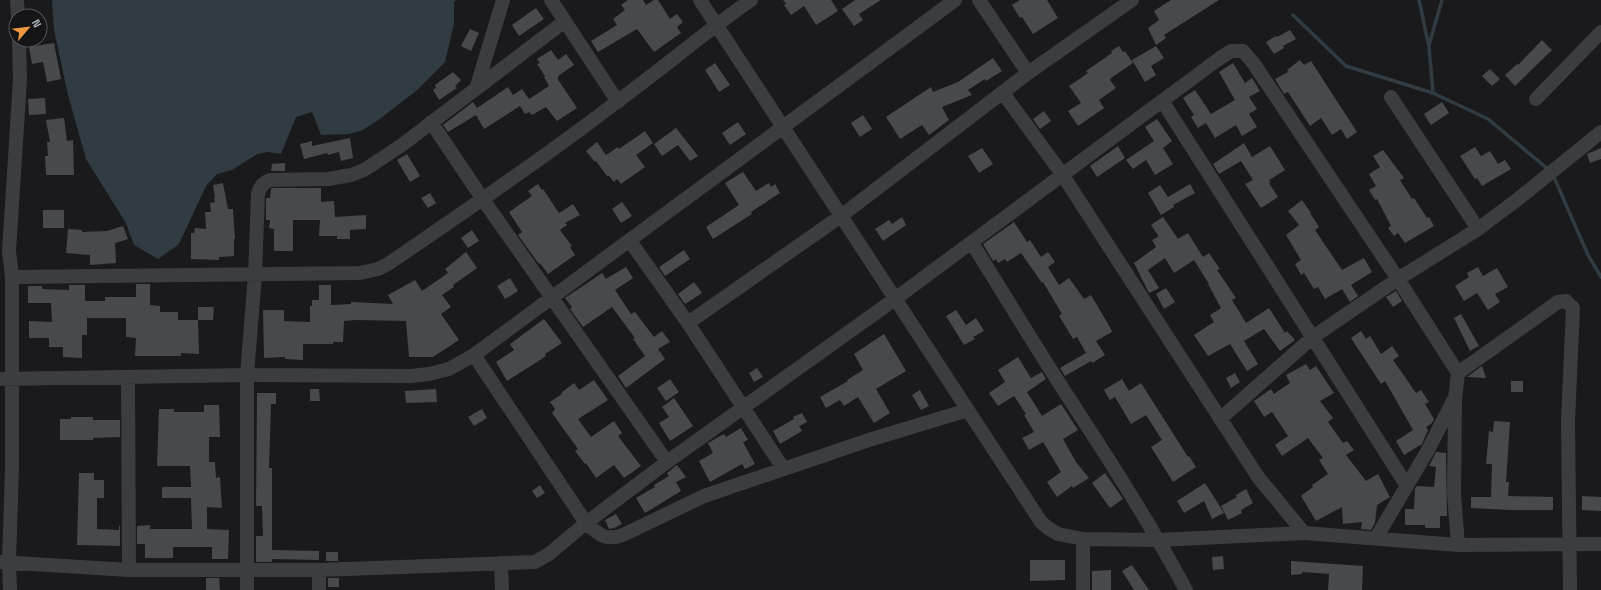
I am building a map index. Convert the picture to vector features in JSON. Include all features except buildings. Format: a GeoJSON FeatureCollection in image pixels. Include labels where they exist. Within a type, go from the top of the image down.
{"type":"FeatureCollection","features":[{"type":"Feature","properties":{"kind":"street"},"geometry":{"type":"LineString","coordinates":[[476,89],[503,0]]}},
{"type":"Feature","properties":{"kind":"street"},"geometry":{"type":"LineString","coordinates":[[551,0],[618,102]]}},
{"type":"Feature","properties":{"kind":"street"},"geometry":{"type":"LineString","coordinates":[[700,0],[1041,522],[1048,528],[1058,534],[1083,539],[1159,540],[1304,533],[1458,545],[1601,544]]}},
{"type":"Feature","properties":{"kind":"street"},"geometry":{"type":"LineString","coordinates":[[12,276],[360,273],[378,269],[388,264],[618,102],[715,24],[751,0]]}},
{"type":"Feature","properties":{"kind":"street"},"geometry":{"type":"LineString","coordinates":[[6,379],[248,375],[411,376],[429,374],[449,369],[474,355],[955,0]]}},
{"type":"Feature","properties":{"kind":"street"},"geometry":{"type":"LineString","coordinates":[[979,0],[1028,73]]}},
{"type":"Feature","properties":{"kind":"street"},"geometry":{"type":"LineString","coordinates":[[688,323],[841,216],[1028,73],[1132,0]]}},
{"type":"Feature","properties":{"kind":"street"},"geometry":{"type":"LineString","coordinates":[[247,590],[248,375],[255,275],[258,194],[260,187],[264,182],[277,180],[328,179],[351,175],[364,170],[402,145],[565,21]]}},
{"type":"Feature","properties":{"kind":"street"},"geometry":{"type":"LineString","coordinates":[[1536,99],[1601,32]]}},
{"type":"Feature","properties":{"kind":"street"},"geometry":{"type":"LineString","coordinates":[[10,590],[4,562],[6,379],[12,276],[5,251],[20,80],[18,48]]}},
{"type":"Feature","properties":{"kind":"street"},"geometry":{"type":"LineString","coordinates":[[4,562],[129,570],[319,570],[535,562],[549,554],[586,522],[667,462],[972,243],[1062,174],[1163,102],[1220,58],[1231,52],[1243,51],[1257,68],[1398,279],[1458,372],[1455,399],[1454,494],[1458,545]]}},
{"type":"Feature","properties":{"kind":"street"},"geometry":{"type":"LineString","coordinates":[[1003,92],[1062,174],[1258,477],[1304,533]]}},
{"type":"Feature","properties":{"kind":"street"},"geometry":{"type":"LineString","coordinates":[[1391,97],[1478,229]]}},
{"type":"Feature","properties":{"kind":"street"},"geometry":{"type":"LineString","coordinates":[[1163,102],[1407,486]]}},
{"type":"Feature","properties":{"kind":"street"},"geometry":{"type":"LineString","coordinates":[[431,122],[482,198],[667,462]]}},
{"type":"Feature","properties":{"kind":"street"},"geometry":{"type":"LineString","coordinates":[[1220,419],[1313,337],[1398,279],[1478,229],[1518,200],[1601,132]]}},
{"type":"Feature","properties":{"kind":"street"},"geometry":{"type":"LineString","coordinates":[[630,241],[688,323],[783,468]]}},
{"type":"Feature","properties":{"kind":"street"},"geometry":{"type":"LineString","coordinates":[[972,243],[1159,540],[1186,590]]}},
{"type":"Feature","properties":{"kind":"street"},"geometry":{"type":"LineString","coordinates":[[1458,372],[1558,302],[1566,301],[1573,308],[1568,421],[1570,590]]}},
{"type":"Feature","properties":{"kind":"street"},"geometry":{"type":"LineString","coordinates":[[474,355],[586,522],[601,536],[617,537],[704,496],[783,468],[968,410]]}},
{"type":"Feature","properties":{"kind":"street"},"geometry":{"type":"LineString","coordinates":[[128,378],[129,570]]}},
{"type":"Feature","properties":{"kind":"street"},"geometry":{"type":"LineString","coordinates":[[1376,538],[1407,486],[1455,399]]}},
{"type":"Feature","properties":{"kind":"street"},"geometry":{"type":"LineString","coordinates":[[1083,539],[1083,590]]}},
{"type":"Feature","properties":{"kind":"street"},"geometry":{"type":"LineString","coordinates":[[501,563],[502,590]]}},
{"type":"Feature","properties":{"kind":"street"},"geometry":{"type":"LineString","coordinates":[[319,570],[319,590]]}},
{"type":"Feature","properties":{"kind":"shaded area"},"geometry":{"type":"Polygon","coordinates":[[[52,0],[456,0],[454,2],[454,24],[445,62],[416,91],[377,121],[361,131],[348,134],[321,135],[312,112],[296,117],[281,154],[267,152],[257,154],[232,170],[217,174],[206,186],[179,244],[158,259],[134,245],[126,223],[86,159],[68,95],[54,30],[52,0]]]}},
{"type":"Feature","properties":{"kind":"waterway"},"geometry":{"type":"LineString","coordinates":[[1419,0],[1429,47],[1433,93],[1488,119],[1549,170]]}},
{"type":"Feature","properties":{"kind":"waterway"},"geometry":{"type":"LineString","coordinates":[[1429,45],[1442,0]]}},
{"type":"Feature","properties":{"kind":"waterway"},"geometry":{"type":"LineString","coordinates":[[1293,15],[1346,66],[1433,93]]}},
{"type":"Feature","properties":{"kind":"waterway"},"geometry":{"type":"LineString","coordinates":[[1553,175],[1588,255],[1601,277]]}}]}
